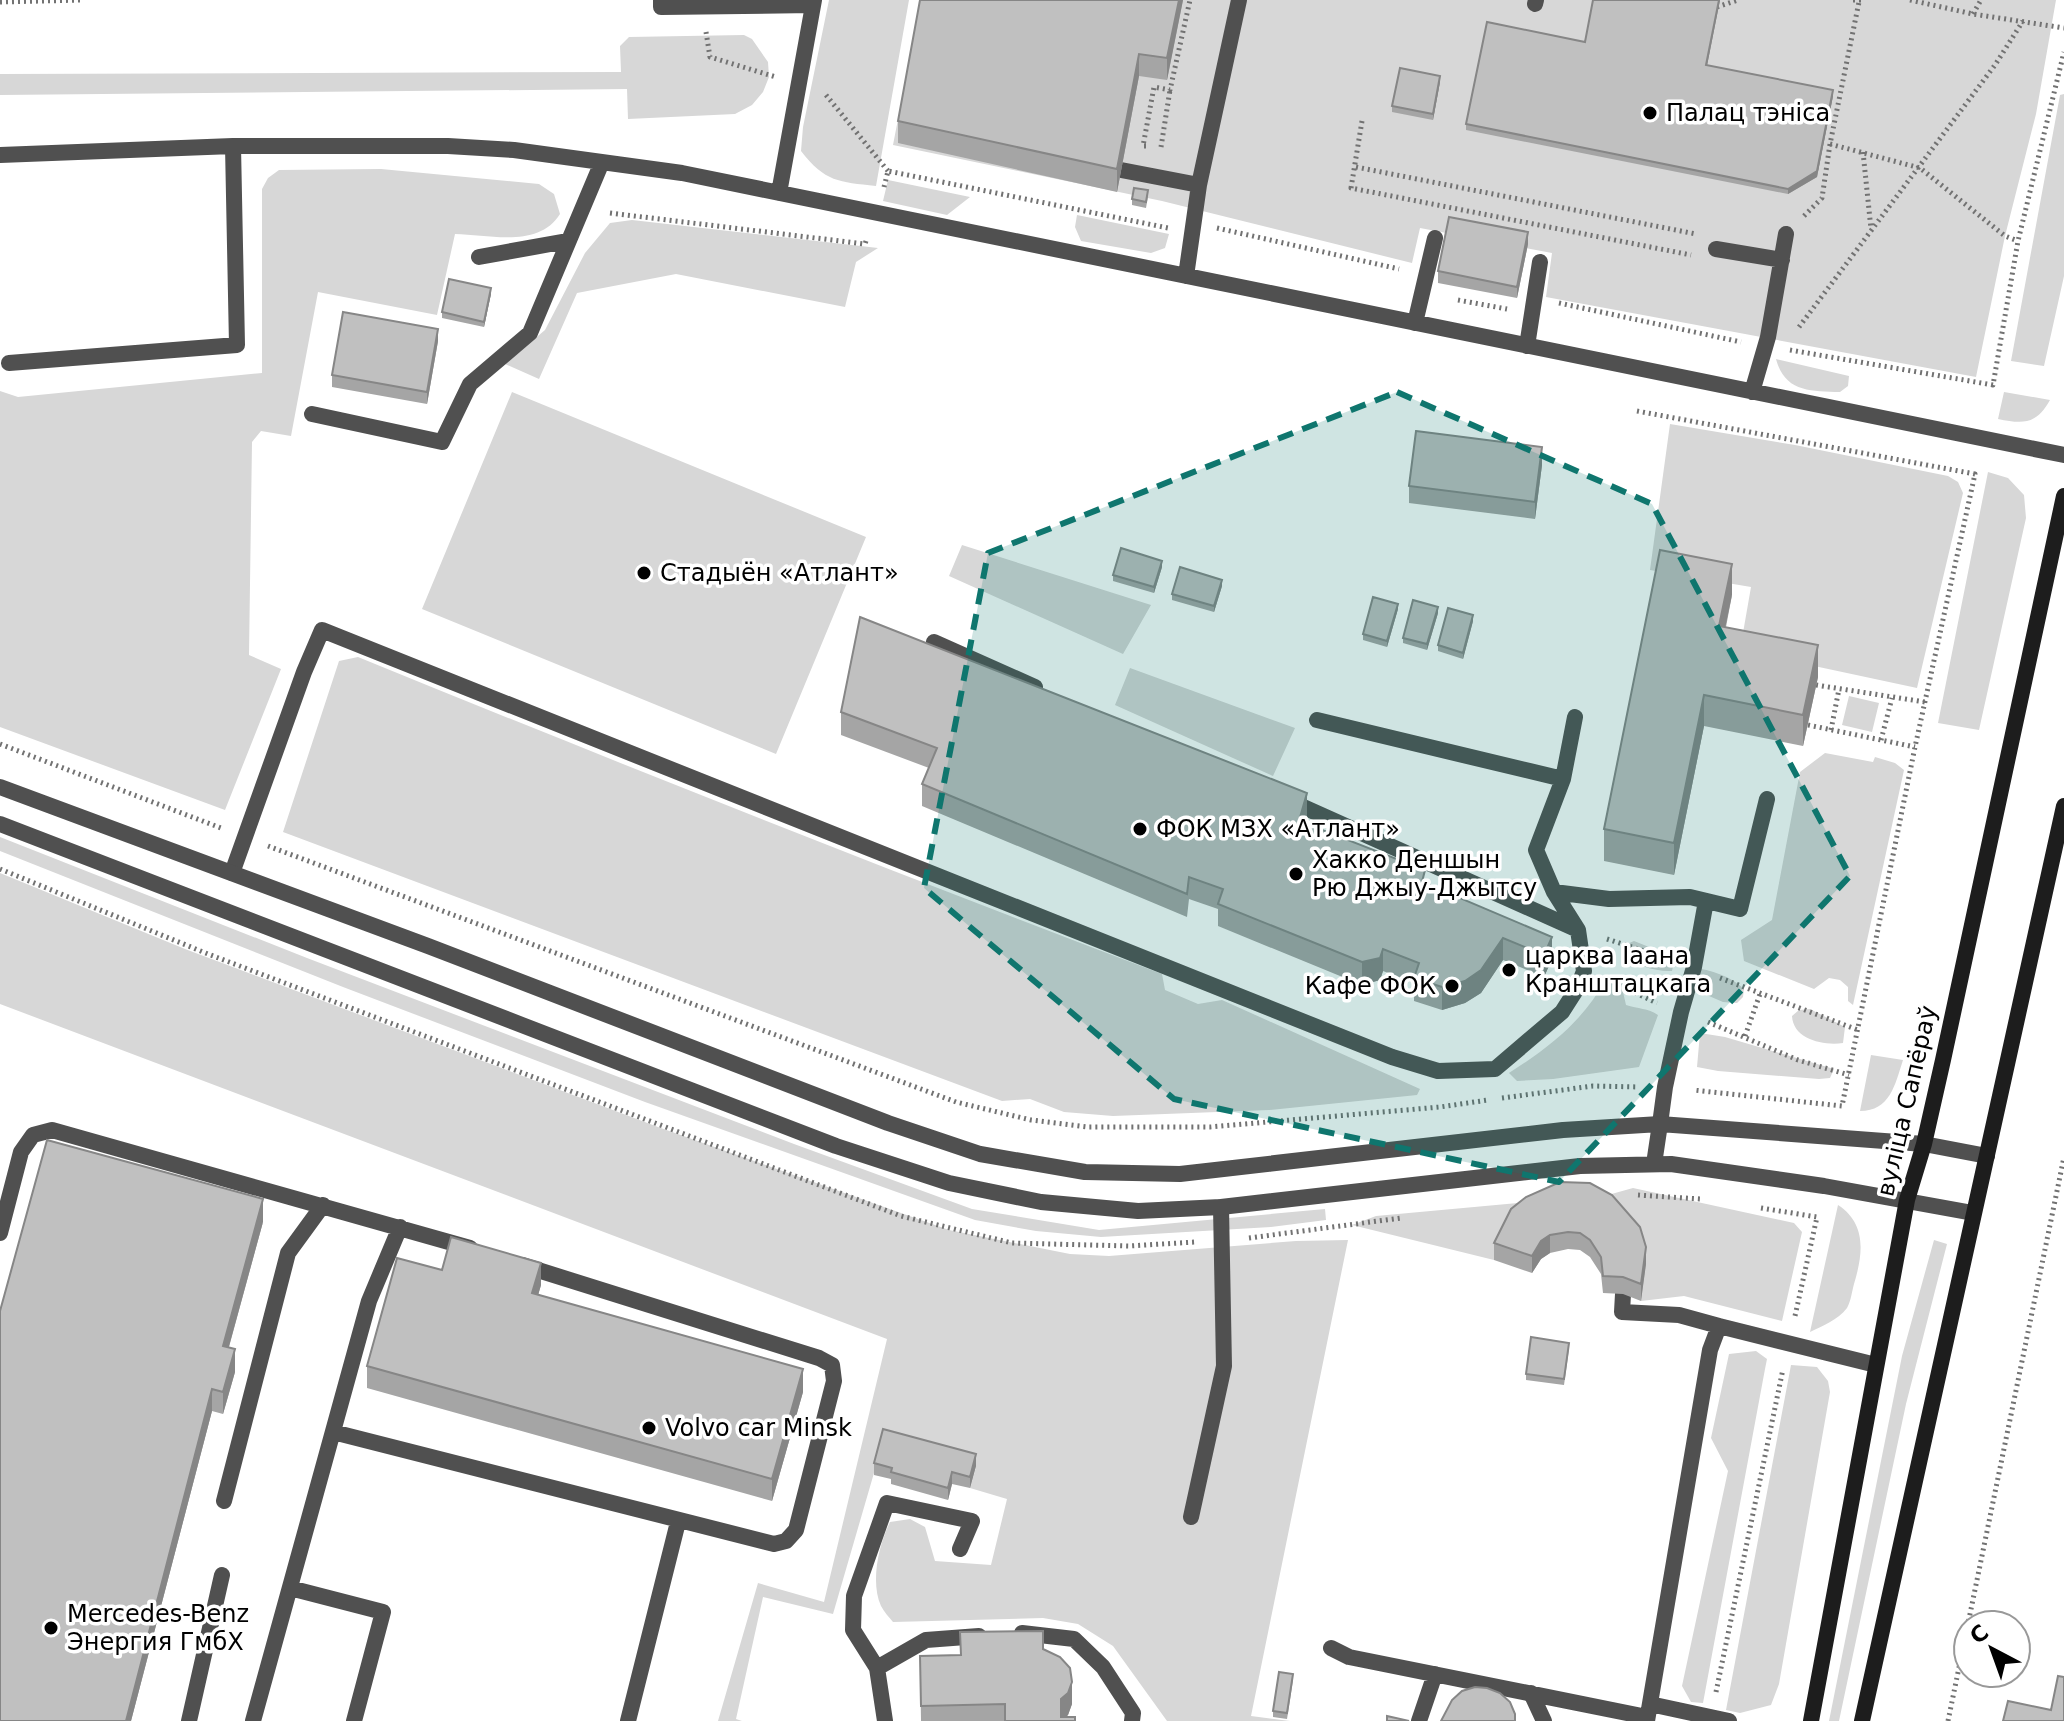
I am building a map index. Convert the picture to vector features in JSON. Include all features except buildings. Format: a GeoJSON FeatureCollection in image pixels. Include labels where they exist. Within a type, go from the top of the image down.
{"type":"FeatureCollection","features":[{"type":"Feature","properties":{"kind":"main road","name":"вуліца Сапёраў"},"geometry":{"type":"LineString","coordinates":[[1811,1721],[1907,1200],[1924,1144],[2064,496]]}},
{"type":"Feature","properties":{"kind":"main road"},"geometry":{"type":"LineString","coordinates":[[1862,1721],[2064,806]]}},
{"type":"Feature","properties":{"kind":"street"},"geometry":{"type":"LineString","coordinates":[[661,0],[661,7],[814,3],[779,193]]}},
{"type":"Feature","properties":{"kind":"street"},"geometry":{"type":"LineString","coordinates":[[1186,276],[1199,185],[1239,0]]}},
{"type":"Feature","properties":{"kind":"street"},"geometry":{"type":"LineString","coordinates":[[0,155],[233,146],[448,146],[514,150],[682,173],[2064,455]]}},
{"type":"Feature","properties":{"kind":"street"},"geometry":{"type":"LineString","coordinates":[[9,363],[237,345],[233,146]]}},
{"type":"Feature","properties":{"kind":"street"},"geometry":{"type":"LineString","coordinates":[[312,414],[442,442],[470,384],[530,333],[602,162]]}},
{"type":"Feature","properties":{"kind":"street"},"geometry":{"type":"LineString","coordinates":[[1121,170],[1199,185]]}},
{"type":"Feature","properties":{"kind":"street"},"geometry":{"type":"LineString","coordinates":[[1752,392],[1768,337],[1786,234]]}},
{"type":"Feature","properties":{"kind":"street"},"geometry":{"type":"LineString","coordinates":[[1415,323],[1435,238]]}},
{"type":"Feature","properties":{"kind":"street"},"geometry":{"type":"LineString","coordinates":[[479,257],[567,241]]}},
{"type":"Feature","properties":{"kind":"street"},"geometry":{"type":"LineString","coordinates":[[1716,249],[1782,260]]}},
{"type":"Feature","properties":{"kind":"street"},"geometry":{"type":"LineString","coordinates":[[1527,346],[1540,262]]}},
{"type":"Feature","properties":{"kind":"street"},"geometry":{"type":"LineString","coordinates":[[232,873],[322,630],[1392,1057],[1438,1071],[1495,1069],[1562,1012],[1584,971],[1578,930],[1554,892],[1536,850],[1563,779],[1575,717]]}},
{"type":"Feature","properties":{"kind":"street"},"geometry":{"type":"LineString","coordinates":[[934,642],[1048,693]]}},
{"type":"Feature","properties":{"kind":"street"},"geometry":{"type":"LineString","coordinates":[[1317,720],[1563,779]]}},
{"type":"Feature","properties":{"kind":"street"},"geometry":{"type":"LineString","coordinates":[[0,787],[888,1123],[980,1154],[1085,1172],[1180,1174],[1563,1130],[1660,1124],[1924,1144],[1987,1156]]}},
{"type":"Feature","properties":{"kind":"street"},"geometry":{"type":"LineString","coordinates":[[1277,796],[1578,930]]}},
{"type":"Feature","properties":{"kind":"street"},"geometry":{"type":"LineString","coordinates":[[1554,892],[1609,899],[1690,897],[1740,909],[1767,799]]}},
{"type":"Feature","properties":{"kind":"street"},"geometry":{"type":"LineString","coordinates":[[0,824],[836,1146],[949,1183],[1041,1202],[1138,1211],[1221,1207],[1580,1166],[1671,1164],[1973,1213]]}},
{"type":"Feature","properties":{"kind":"street"},"geometry":{"type":"LineString","coordinates":[[1654,1164],[1665,1087],[1694,967],[1706,901]]}},
{"type":"Feature","properties":{"kind":"street"},"geometry":{"type":"LineString","coordinates":[[0,1233],[21,1152],[33,1135],[52,1130],[400,1227],[819,1358],[832,1365],[834,1381],[796,1530],[786,1541],[774,1544],[333,1432]]}},
{"type":"Feature","properties":{"kind":"street"},"geometry":{"type":"LineString","coordinates":[[224,1501],[288,1253],[323,1205]]}},
{"type":"Feature","properties":{"kind":"street"},"geometry":{"type":"LineString","coordinates":[[1191,1517],[1224,1366],[1221,1207]]}},
{"type":"Feature","properties":{"kind":"street"},"geometry":{"type":"LineString","coordinates":[[253,1721],[369,1301],[400,1227]]}},
{"type":"Feature","properties":{"kind":"street"},"geometry":{"type":"LineString","coordinates":[[1623,1294],[1622,1312],[1679,1315],[1876,1365]]}},
{"type":"Feature","properties":{"kind":"street"},"geometry":{"type":"LineString","coordinates":[[1648,1714],[1710,1350],[1719,1326]]}},
{"type":"Feature","properties":{"kind":"street"},"geometry":{"type":"LineString","coordinates":[[885,1721],[877,1668],[853,1630],[854,1596],[887,1503],[972,1521],[960,1549]]}},
{"type":"Feature","properties":{"kind":"street"},"geometry":{"type":"LineString","coordinates":[[628,1721],[678,1522]]}},
{"type":"Feature","properties":{"kind":"street"},"geometry":{"type":"LineString","coordinates":[[189,1721],[222,1575]]}},
{"type":"Feature","properties":{"kind":"street"},"geometry":{"type":"LineString","coordinates":[[290,1588],[383,1612],[354,1721]]}},
{"type":"Feature","properties":{"kind":"street"},"geometry":{"type":"LineString","coordinates":[[877,1668],[926,1640],[1025,1632],[1074,1639],[1103,1667],[1136,1718]]}},
{"type":"Feature","properties":{"kind":"street"},"geometry":{"type":"LineString","coordinates":[[1331,1648],[1349,1657],[1531,1693],[1648,1714],[1729,1721]]}},
{"type":"Feature","properties":{"kind":"street"},"geometry":{"type":"LineString","coordinates":[[1419,1721],[1435,1674]]}},
{"type":"Feature","properties":{"kind":"street"},"geometry":{"type":"LineString","coordinates":[[1531,1693],[1544,1721]]}},
{"type":"Feature","properties":{"kind":"path"},"geometry":{"type":"LineString","coordinates":[[0,2],[83,0]]}},
{"type":"Feature","properties":{"kind":"path"},"geometry":{"type":"LineString","coordinates":[[1161,147],[1179,34],[1190,0]]}},
{"type":"Feature","properties":{"kind":"path"},"geometry":{"type":"LineString","coordinates":[[1717,7],[1738,0]]}},
{"type":"Feature","properties":{"kind":"path"},"geometry":{"type":"LineString","coordinates":[[1910,0],[1973,14],[2064,28]]}},
{"type":"Feature","properties":{"kind":"path"},"geometry":{"type":"LineString","coordinates":[[1973,14],[1981,0]]}},
{"type":"Feature","properties":{"kind":"path"},"geometry":{"type":"LineString","coordinates":[[1786,234],[1822,198],[1859,1]]}},
{"type":"Feature","properties":{"kind":"path"},"geometry":{"type":"LineString","coordinates":[[1798,328],[1920,168],[2023,21]]}},
{"type":"Feature","properties":{"kind":"path"},"geometry":{"type":"LineString","coordinates":[[1161,227],[1179,149],[1143,146],[1154,87],[1170,90]]}},
{"type":"Feature","properties":{"kind":"path"},"geometry":{"type":"LineString","coordinates":[[1356,167],[1716,238],[1716,249],[1710,259],[1351,188],[1362,121]]}},
{"type":"Feature","properties":{"kind":"path"},"geometry":{"type":"LineString","coordinates":[[1830,144],[1920,168],[2005,236],[2018,241]]}},
{"type":"Feature","properties":{"kind":"path"},"geometry":{"type":"LineString","coordinates":[[1863,152],[1872,230]]}},
{"type":"Feature","properties":{"kind":"path"},"geometry":{"type":"LineString","coordinates":[[583,210],[865,244],[876,213]]}},
{"type":"Feature","properties":{"kind":"path"},"geometry":{"type":"LineString","coordinates":[[1786,350],[1789,341]]}},
{"type":"Feature","properties":{"kind":"path"},"geometry":{"type":"LineString","coordinates":[[0,744],[956,1102],[1031,1120],[1088,1127],[1210,1127],[1440,1107],[1593,1086],[1665,1087],[1842,1106],[1915,747],[1975,474],[1637,411]]}},
{"type":"Feature","properties":{"kind":"path"},"geometry":{"type":"LineString","coordinates":[[1816,685],[1925,702]]}},
{"type":"Feature","properties":{"kind":"path"},"geometry":{"type":"LineString","coordinates":[[1831,730],[1839,689]]}},
{"type":"Feature","properties":{"kind":"path"},"geometry":{"type":"LineString","coordinates":[[1881,740],[1892,698]]}},
{"type":"Feature","properties":{"kind":"path"},"geometry":{"type":"LineString","coordinates":[[1808,725],[1915,747]]}},
{"type":"Feature","properties":{"kind":"path"},"geometry":{"type":"LineString","coordinates":[[0,869],[208,954],[901,1216],[1012,1243],[1129,1246]]}},
{"type":"Feature","properties":{"kind":"path"},"geometry":{"type":"LineString","coordinates":[[1584,971],[1798,1060],[1849,1075]]}},
{"type":"Feature","properties":{"kind":"path"},"geometry":{"type":"LineString","coordinates":[[1745,1036],[1760,994]]}},
{"type":"Feature","properties":{"kind":"path"},"geometry":{"type":"LineString","coordinates":[[1948,1721],[2064,1157]]}},
{"type":"Feature","properties":{"kind":"highlighted area"},"geometry":{"type":"Polygon","coordinates":[[[1397,392],[1652,504],[1850,876],[1559,1182],[1174,1099],[924,888],[988,553],[1397,392]]]}},
{"type":"Feature","properties":{"kind":"shaded area"},"geometry":{"type":"Polygon","coordinates":[[[829,0],[909,0],[876,186],[834,179],[818,169],[801,151],[803,127],[829,0]]]}},
{"type":"Feature","properties":{"kind":"shaded area"},"geometry":{"type":"Polygon","coordinates":[[[921,0],[2056,0],[2036,114],[2005,236],[1976,377],[1546,297],[1552,253],[1420,228],[1412,263],[1162,201],[893,145],[921,0]]]}},
{"type":"Feature","properties":{"kind":"shaded area"},"geometry":{"type":"Polygon","coordinates":[[[744,35],[752,39],[768,62],[769,77],[763,92],[752,105],[735,114],[628,119],[627,89],[0,95],[0,74],[621,72],[620,46],[629,37],[744,35]]]}},
{"type":"Feature","properties":{"kind":"shaded area"},"geometry":{"type":"Polygon","coordinates":[[[2064,94],[2064,276],[2044,366],[2011,361],[2060,95],[2064,94]]]}},
{"type":"Feature","properties":{"kind":"shaded area"},"geometry":{"type":"Polygon","coordinates":[[[381,169],[539,184],[554,194],[560,214],[551,225],[527,236],[455,234],[437,315],[318,292],[291,436],[261,431],[252,442],[249,655],[281,669],[225,810],[0,727],[0,391],[18,397],[262,373],[262,189],[268,178],[279,170],[381,169]]]}},
{"type":"Feature","properties":{"kind":"shaded area"},"geometry":{"type":"Polygon","coordinates":[[[888,180],[970,197],[947,215],[883,201],[888,180]]]}},
{"type":"Feature","properties":{"kind":"shaded area"},"geometry":{"type":"Polygon","coordinates":[[[1077,215],[1169,234],[1165,248],[1151,253],[1081,241],[1075,227],[1077,215]]]}},
{"type":"Feature","properties":{"kind":"shaded area"},"geometry":{"type":"Polygon","coordinates":[[[632,220],[878,248],[856,262],[845,307],[676,274],[577,293],[539,379],[505,364],[545,330],[585,253],[610,223],[632,220]]]}},
{"type":"Feature","properties":{"kind":"shaded area"},"geometry":{"type":"Polygon","coordinates":[[[1776,359],[1849,376],[1848,386],[1840,392],[1800,388],[1786,378],[1776,359]]]}},
{"type":"Feature","properties":{"kind":"shaded area","name":"Стадыён «Атлант»"},"geometry":{"type":"Polygon","coordinates":[[[512,392],[866,537],[776,754],[422,609],[512,392]]]}},
{"type":"Feature","properties":{"kind":"shaded area"},"geometry":{"type":"Polygon","coordinates":[[[2004,392],[2050,400],[2039,414],[2028,421],[2007,421],[1998,419],[2004,392]]]}},
{"type":"Feature","properties":{"kind":"shaded area"},"geometry":{"type":"Polygon","coordinates":[[[1670,424],[1795,445],[1948,476],[1958,482],[1963,493],[1917,688],[1740,650],[1751,587],[1650,570],[1670,424]]]}},
{"type":"Feature","properties":{"kind":"shaded area"},"geometry":{"type":"Polygon","coordinates":[[[1988,472],[2008,478],[2024,495],[2026,518],[1979,730],[1938,723],[1988,472]]]}},
{"type":"Feature","properties":{"kind":"shaded area"},"geometry":{"type":"Polygon","coordinates":[[[962,545],[1151,605],[1123,654],[949,576],[962,545]]]}},
{"type":"Feature","properties":{"kind":"shaded area"},"geometry":{"type":"Polygon","coordinates":[[[358,657],[759,818],[1162,974],[1165,990],[1198,1004],[1222,1000],[1420,1089],[1417,1095],[1269,1110],[1113,1116],[1064,1112],[1030,1099],[1002,1101],[283,832],[339,661],[358,657]]]}},
{"type":"Feature","properties":{"kind":"shaded area"},"geometry":{"type":"Polygon","coordinates":[[[1130,668],[1295,728],[1273,776],[1115,705],[1130,668]]]}},
{"type":"Feature","properties":{"kind":"shaded area"},"geometry":{"type":"Polygon","coordinates":[[[1849,696],[1879,703],[1872,732],[1842,725],[1849,696]]]}},
{"type":"Feature","properties":{"kind":"shaded area"},"geometry":{"type":"Polygon","coordinates":[[[1825,753],[1873,762],[1875,757],[1895,763],[1904,770],[1853,1005],[1848,1001],[1848,987],[1840,980],[1829,978],[1814,989],[1744,961],[1741,940],[1772,920],[1800,772],[1825,753]]]}},
{"type":"Feature","properties":{"kind":"shaded area"},"geometry":{"type":"Polygon","coordinates":[[[0,837],[307,958],[972,1209],[1099,1230],[1325,1209],[1326,1220],[1271,1227],[1101,1237],[1036,1231],[975,1220],[645,1102],[343,987],[0,851],[0,837]]]}},
{"type":"Feature","properties":{"kind":"shaded area"},"geometry":{"type":"Polygon","coordinates":[[[0,873],[185,949],[658,1127],[949,1230],[1070,1254],[1109,1256],[1296,1241],[1348,1240],[1251,1716],[1290,1721],[1167,1721],[1113,1646],[1078,1624],[1043,1618],[893,1622],[881,1606],[876,1586],[879,1552],[890,1522],[910,1519],[925,1527],[935,1561],[991,1565],[1007,1499],[970,1488],[976,1467],[883,1442],[833,1614],[763,1597],[736,1719],[742,1721],[718,1721],[758,1583],[824,1602],[887,1339],[0,1004],[0,873]]]}},
{"type":"Feature","properties":{"kind":"shaded area"},"geometry":{"type":"Polygon","coordinates":[[[1634,941],[1669,955],[1674,962],[1672,971],[1646,967],[1628,958],[1623,954],[1627,944],[1634,941]]]}},
{"type":"Feature","properties":{"kind":"shaded area"},"geometry":{"type":"Polygon","coordinates":[[[1693,968],[1733,981],[1744,989],[1743,997],[1737,1003],[1723,1002],[1695,990],[1693,968]]]}},
{"type":"Feature","properties":{"kind":"shaded area"},"geometry":{"type":"Polygon","coordinates":[[[1606,979],[1624,983],[1626,1005],[1658,1015],[1639,1067],[1517,1081],[1509,1073],[1576,1021],[1606,979]]]}},
{"type":"Feature","properties":{"kind":"shaded area"},"geometry":{"type":"Polygon","coordinates":[[[1810,1009],[1845,1027],[1843,1043],[1818,1042],[1798,1030],[1792,1016],[1799,1010],[1810,1009]]]}},
{"type":"Feature","properties":{"kind":"shaded area"},"geometry":{"type":"Polygon","coordinates":[[[1700,1033],[1725,1037],[1834,1069],[1830,1078],[1819,1079],[1697,1067],[1700,1033]]]}},
{"type":"Feature","properties":{"kind":"shaded area"},"geometry":{"type":"Polygon","coordinates":[[[1871,1055],[1903,1060],[1894,1087],[1885,1101],[1878,1107],[1860,1111],[1871,1055]]]}},
{"type":"Feature","properties":{"kind":"shaded area"},"geometry":{"type":"Polygon","coordinates":[[[1633,1188],[1794,1223],[1802,1232],[1782,1321],[1684,1296],[1641,1301],[1646,1264],[1640,1244],[1590,1200],[1633,1188]]]}},
{"type":"Feature","properties":{"kind":"shaded area"},"geometry":{"type":"Polygon","coordinates":[[[1560,1199],[1512,1226],[1494,1260],[1352,1225],[1376,1216],[1560,1199]]]}},
{"type":"Feature","properties":{"kind":"shaded area"},"geometry":{"type":"Polygon","coordinates":[[[1838,1205],[1854,1221],[1858,1230],[1861,1251],[1857,1273],[1847,1308],[1835,1319],[1810,1332],[1838,1205]]]}},
{"type":"Feature","properties":{"kind":"shaded area"},"geometry":{"type":"Polygon","coordinates":[[[1934,1240],[1947,1244],[1906,1404],[1839,1721],[1829,1721],[1902,1356],[1934,1240]]]}},
{"type":"Feature","properties":{"kind":"shaded area"},"geometry":{"type":"Polygon","coordinates":[[[1756,1351],[1767,1359],[1703,1703],[1691,1702],[1682,1686],[1728,1471],[1711,1438],[1729,1354],[1756,1351]]]}},
{"type":"Feature","properties":{"kind":"shaded area"},"geometry":{"type":"Polygon","coordinates":[[[1791,1365],[1817,1367],[1828,1381],[1830,1392],[1779,1684],[1771,1705],[1740,1713],[1726,1710],[1791,1365]]]}},
{"type":"Feature","properties":{"kind":"place","name":"Палац тэніса"},"geometry":{"type":"Point","coordinates":[1650,113]}},
{"type":"Feature","properties":{"kind":"place","name":"Стадыён «Атлант»"},"geometry":{"type":"Point","coordinates":[644,573]}},
{"type":"Feature","properties":{"kind":"place","name":"ФОК МЗХ «Атлант»"},"geometry":{"type":"Point","coordinates":[1140,829]}},
{"type":"Feature","properties":{"kind":"place","name":"Хакко Деншын Рю Джыу-Джытсу"},"geometry":{"type":"Point","coordinates":[1296,874]}},
{"type":"Feature","properties":{"kind":"place","name":"царква Іаана Кранштацкага"},"geometry":{"type":"Point","coordinates":[1509,970]}},
{"type":"Feature","properties":{"kind":"place","name":"Кафе ФОК"},"geometry":{"type":"Point","coordinates":[1452,986]}},
{"type":"Feature","properties":{"kind":"place","name":"Volvo car Minsk"},"geometry":{"type":"Point","coordinates":[649,1428]}},
{"type":"Feature","properties":{"kind":"place","name":"Mercedes-Benz Энергия ГмбХ"},"geometry":{"type":"Point","coordinates":[51,1628]}}]}
